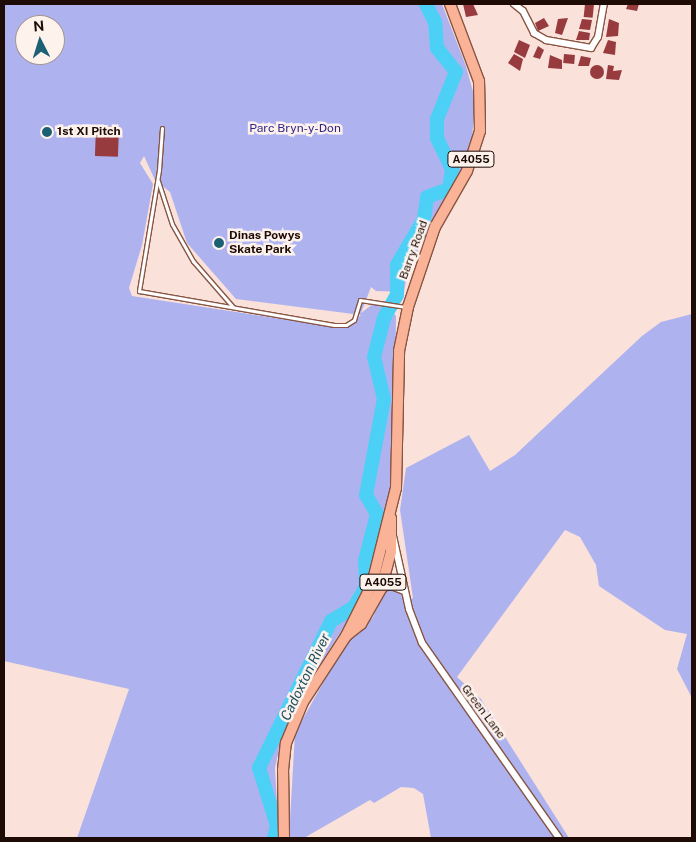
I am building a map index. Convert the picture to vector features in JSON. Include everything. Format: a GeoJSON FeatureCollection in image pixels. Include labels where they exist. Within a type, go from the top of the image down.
{"type":"FeatureCollection","features":[{"type":"Feature","properties":{"kind":"main road","name":"Barry Road"},"geometry":{"type":"LineString","coordinates":[[284,838],[282,770],[286,743],[303,702],[346,636],[377,566],[391,517],[398,470],[400,351],[407,307],[435,227],[467,171],[480,130],[479,81],[450,4]]}},
{"type":"Feature","properties":{"kind":"main road","name":"Barry Road"},"geometry":{"type":"LineString","coordinates":[[346,636],[362,624],[381,589],[389,562],[393,536],[391,517]]}},
{"type":"Feature","properties":{"kind":"street"},"geometry":{"type":"LineString","coordinates":[[514,4],[522,11],[534,34],[591,48],[598,37],[604,4]]}},
{"type":"Feature","properties":{"kind":"street","name":"Green Lane"},"geometry":{"type":"LineString","coordinates":[[393,536],[402,565],[404,591],[422,643],[559,838]]}},
{"type":"Feature","properties":{"kind":"street"},"geometry":{"type":"LineString","coordinates":[[377,566],[389,562],[402,565]]}},
{"type":"Feature","properties":{"kind":"street"},"geometry":{"type":"LineString","coordinates":[[381,589],[391,586],[404,591]]}},
{"type":"Feature","properties":{"kind":"lane"},"geometry":{"type":"LineString","coordinates":[[162,128],[158,180],[139,291],[346,325],[354,320],[360,300],[407,307]]}},
{"type":"Feature","properties":{"kind":"lane"},"geometry":{"type":"LineString","coordinates":[[158,180],[172,224],[193,261],[234,308]]}},
{"type":"Feature","properties":{"kind":"green space","name":"Parc Bryn-y-Don"},"geometry":{"type":"Polygon","coordinates":[[[4,4],[442,4],[466,66],[475,99],[471,153],[408,269],[404,292],[376,291],[371,287],[361,313],[373,304],[387,306],[396,316],[394,471],[364,596],[305,687],[278,754],[275,768],[279,838],[77,838],[129,689],[4,661],[4,4]],[[144,156],[140,163],[153,184],[142,245],[129,288],[132,296],[333,327],[350,325],[361,315],[236,299],[187,243],[170,192],[155,180],[144,156]]]}},
{"type":"Feature","properties":{"kind":"green space"},"geometry":{"type":"Polygon","coordinates":[[[692,314],[692,698],[677,669],[687,634],[665,630],[599,586],[596,565],[580,537],[565,530],[457,677],[481,699],[569,838],[431,838],[423,794],[414,788],[401,787],[374,803],[370,800],[304,838],[289,838],[295,733],[342,649],[373,617],[384,593],[391,590],[400,592],[405,600],[413,598],[400,510],[406,468],[469,435],[490,471],[515,455],[642,336],[661,322],[692,314]]]}},
{"type":"Feature","properties":{"kind":"building"},"geometry":{"type":"Polygon","coordinates":[[[463,4],[473,4],[478,15],[466,17],[463,4]]]}},
{"type":"Feature","properties":{"kind":"building"},"geometry":{"type":"Polygon","coordinates":[[[585,4],[594,5],[593,18],[584,17],[585,4]]]}},
{"type":"Feature","properties":{"kind":"building"},"geometry":{"type":"Polygon","coordinates":[[[628,4],[639,4],[637,11],[626,9],[628,4]]]}},
{"type":"Feature","properties":{"kind":"building"},"geometry":{"type":"Polygon","coordinates":[[[544,18],[549,26],[538,31],[535,23],[544,18]]]}},
{"type":"Feature","properties":{"kind":"building"},"geometry":{"type":"Polygon","coordinates":[[[568,18],[562,35],[555,33],[558,19],[568,18]]]}},
{"type":"Feature","properties":{"kind":"building"},"geometry":{"type":"Polygon","coordinates":[[[582,19],[592,20],[590,30],[579,29],[582,19]]]}},
{"type":"Feature","properties":{"kind":"building"},"geometry":{"type":"Polygon","coordinates":[[[609,19],[619,23],[618,36],[606,37],[609,19]]]}},
{"type":"Feature","properties":{"kind":"building"},"geometry":{"type":"Polygon","coordinates":[[[579,31],[590,33],[589,40],[576,40],[579,31]]]}},
{"type":"Feature","properties":{"kind":"building"},"geometry":{"type":"Polygon","coordinates":[[[519,40],[530,45],[525,58],[514,52],[519,40]]]}},
{"type":"Feature","properties":{"kind":"building"},"geometry":{"type":"Polygon","coordinates":[[[608,40],[616,42],[615,55],[603,53],[608,40]]]}},
{"type":"Feature","properties":{"kind":"building"},"geometry":{"type":"Polygon","coordinates":[[[538,46],[544,50],[540,59],[533,57],[538,46]]]}},
{"type":"Feature","properties":{"kind":"building"},"geometry":{"type":"Polygon","coordinates":[[[514,54],[523,59],[520,71],[508,63],[514,54]]]}},
{"type":"Feature","properties":{"kind":"building"},"geometry":{"type":"Polygon","coordinates":[[[564,54],[575,55],[574,64],[563,63],[564,54]]]}},
{"type":"Feature","properties":{"kind":"building"},"geometry":{"type":"Polygon","coordinates":[[[550,55],[562,60],[562,69],[548,68],[550,55]]]}},
{"type":"Feature","properties":{"kind":"building"},"geometry":{"type":"Polygon","coordinates":[[[581,56],[591,58],[589,66],[578,66],[581,56]]]}},
{"type":"Feature","properties":{"kind":"building"},"geometry":{"type":"Polygon","coordinates":[[[594,65],[600,65],[604,72],[600,79],[594,79],[590,75],[590,69],[594,65]]]}},
{"type":"Feature","properties":{"kind":"building"},"geometry":{"type":"Polygon","coordinates":[[[608,65],[614,66],[613,71],[622,70],[619,80],[606,79],[608,65]]]}},
{"type":"Feature","properties":{"kind":"building"},"geometry":{"type":"Polygon","coordinates":[[[96,126],[119,127],[118,157],[95,156],[96,126]]]}},
{"type":"Feature","properties":{"kind":"waterway","name":"Cadoxton River"},"geometry":{"type":"LineString","coordinates":[[274,838],[277,826],[259,768],[331,621],[354,607],[366,587],[365,561],[377,514],[366,495],[384,399],[374,357],[384,318],[397,295],[397,265],[424,219],[427,197],[449,189],[452,169],[437,138],[437,119],[456,72],[437,48],[435,22],[426,4]]}},
{"type":"Feature","properties":{"kind":"place","name":"1st XI Pitch"},"geometry":{"type":"Point","coordinates":[47,132]}},
{"type":"Feature","properties":{"kind":"place","name":"Dinas Powys Skate Park"},"geometry":{"type":"Point","coordinates":[219,243]}}]}
